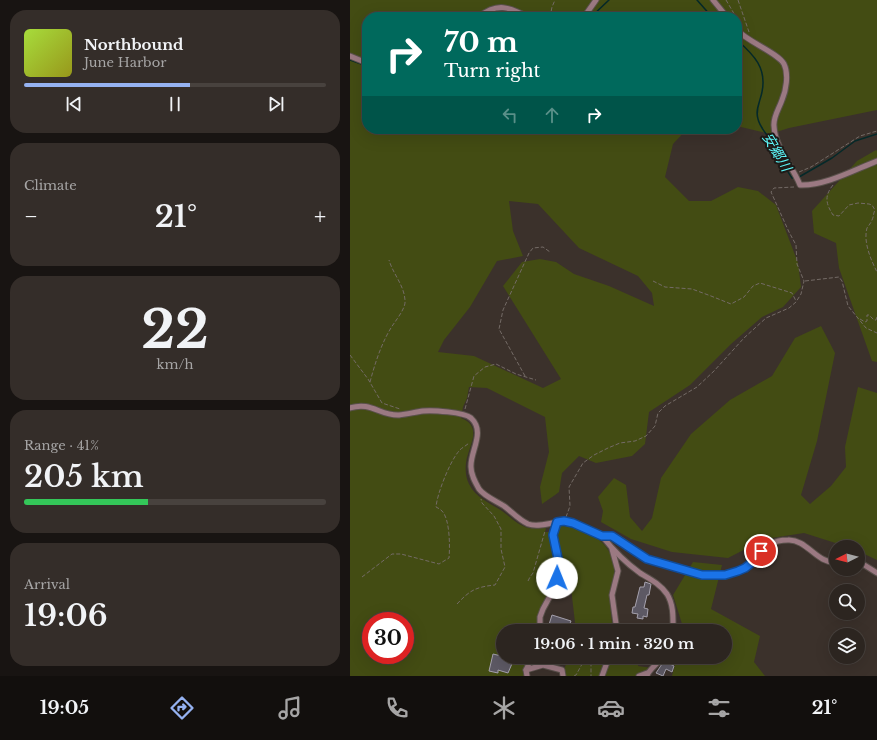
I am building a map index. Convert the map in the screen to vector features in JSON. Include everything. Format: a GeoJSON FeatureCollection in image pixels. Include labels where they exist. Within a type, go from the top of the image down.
{"type":"FeatureCollection","features":[{"type":"Feature","properties":{"kind":"street"},"geometry":{"type":"LineString","coordinates":[[588,12],[596,0]]}},
{"type":"Feature","properties":{"kind":"street"},"geometry":{"type":"LineString","coordinates":[[712,0],[723,12]]}},
{"type":"Feature","properties":{"kind":"street"},"geometry":{"type":"LineString","coordinates":[[485,12],[496,8],[510,8],[518,12]]}},
{"type":"Feature","properties":{"kind":"street"},"geometry":{"type":"LineString","coordinates":[[742,35],[778,58],[783,63],[786,74],[784,92],[773,125],[775,137],[797,178],[810,185],[823,182],[877,161]]}},
{"type":"Feature","properties":{"kind":"street"},"geometry":{"type":"LineString","coordinates":[[350,56],[362,60]]}},
{"type":"Feature","properties":{"kind":"street"},"geometry":{"type":"LineString","coordinates":[[350,408],[358,405],[367,405],[381,412],[395,415],[424,411],[464,414],[471,418],[477,428],[477,438],[471,465],[472,477],[480,491],[529,524],[550,524],[564,521],[573,523],[602,536],[612,536],[647,559],[702,575],[725,575],[745,568],[769,544],[780,541],[790,540],[806,546],[825,560],[829,561]]}},
{"type":"Feature","properties":{"kind":"street"},"geometry":{"type":"LineString","coordinates":[[540,624],[540,617],[555,587],[560,568],[553,535],[557,522]]}},
{"type":"Feature","properties":{"kind":"street"},"geometry":{"type":"LineString","coordinates":[[602,536],[612,549],[640,573],[651,579],[667,595],[672,608],[673,624]]}},
{"type":"Feature","properties":{"kind":"street"},"geometry":{"type":"LineString","coordinates":[[612,549],[618,571],[612,595],[616,624]]}},
{"type":"Feature","properties":{"kind":"street"},"geometry":{"type":"LineString","coordinates":[[865,565],[877,573]]}},
{"type":"Feature","properties":{"kind":"street"},"geometry":{"type":"LineString","coordinates":[[527,676],[526,670],[529,664]]}},
{"type":"Feature","properties":{"kind":"street"},"geometry":{"type":"LineString","coordinates":[[602,676],[606,664]]}},
{"type":"Feature","properties":{"kind":"street"},"geometry":{"type":"LineString","coordinates":[[639,676],[647,674],[657,664]]}},
{"type":"Feature","properties":{"kind":"street"},"geometry":{"type":"LineString","coordinates":[[526,670],[543,665],[562,670],[563,676]]}},
{"type":"Feature","properties":{"kind":"path"},"geometry":{"type":"LineString","coordinates":[[551,12],[556,0]]}},
{"type":"Feature","properties":{"kind":"path"},"geometry":{"type":"LineString","coordinates":[[726,0],[733,12]]}},
{"type":"Feature","properties":{"kind":"path"},"geometry":{"type":"LineString","coordinates":[[738,0],[750,35]]}},
{"type":"Feature","properties":{"kind":"path"},"geometry":{"type":"LineString","coordinates":[[564,521],[570,506],[568,487],[583,464],[594,455],[608,448],[620,443],[635,441],[646,436],[655,426],[658,413],[665,406],[697,387],[744,338],[766,318],[789,308],[796,302],[801,294],[804,281],[797,264],[796,245],[771,192],[774,188],[792,188],[797,178],[811,167],[860,136],[877,131]]}},
{"type":"Feature","properties":{"kind":"path"},"geometry":{"type":"LineString","coordinates":[[835,183],[827,192],[828,208],[833,215],[839,216],[849,205],[858,203],[872,205],[875,210],[873,219],[867,230],[867,247],[872,263],[877,272]]}},
{"type":"Feature","properties":{"kind":"path"},"geometry":{"type":"LineString","coordinates":[[525,376],[499,329],[503,310],[529,253],[533,248],[543,246],[550,252]]}},
{"type":"Feature","properties":{"kind":"path"},"geometry":{"type":"LineString","coordinates":[[370,382],[374,365],[393,324],[401,314],[406,302],[402,286],[391,267],[389,260]]}},
{"type":"Feature","properties":{"kind":"path"},"geometry":{"type":"LineString","coordinates":[[804,281],[839,277],[842,281],[848,306],[866,328],[877,333]]}},
{"type":"Feature","properties":{"kind":"path"},"geometry":{"type":"LineString","coordinates":[[653,281],[665,286],[692,289],[731,304],[744,297],[753,286],[760,283],[792,293],[796,302]]}},
{"type":"Feature","properties":{"kind":"path"},"geometry":{"type":"LineString","coordinates":[[858,318],[865,322],[867,321],[867,315],[874,320],[876,320],[877,316]]}},
{"type":"Feature","properties":{"kind":"path"},"geometry":{"type":"LineString","coordinates":[[350,355],[370,382],[382,403],[401,409]]}},
{"type":"Feature","properties":{"kind":"path"},"geometry":{"type":"LineString","coordinates":[[464,414],[474,376],[485,367],[496,364],[536,380]]}},
{"type":"Feature","properties":{"kind":"path"},"geometry":{"type":"LineString","coordinates":[[362,577],[392,554],[401,554],[439,564],[449,558],[450,546],[445,518],[442,510],[436,507],[437,497],[450,465],[459,450],[477,438]]}},
{"type":"Feature","properties":{"kind":"path"},"geometry":{"type":"LineString","coordinates":[[457,604],[468,592],[479,587],[495,585],[505,566],[501,529],[494,516],[482,503],[480,491]]}},
{"type":"Feature","properties":{"kind":"path"},"geometry":{"type":"LineString","coordinates":[[528,581],[533,573],[546,528],[550,524]]}},
{"type":"Feature","properties":{"kind":"path"},"geometry":{"type":"LineString","coordinates":[[574,676],[582,664]]}},
{"type":"Feature","properties":{"kind":"path"},"geometry":{"type":"LineString","coordinates":[[591,664],[591,676]]}},
{"type":"Feature","properties":{"kind":"green space"},"geometry":{"type":"Polygon","coordinates":[[[350,0],[877,0],[877,110],[789,128],[770,134],[742,127],[742,12],[362,12],[362,134],[682,134],[673,144],[665,177],[689,201],[711,201],[738,187],[758,191],[776,205],[798,263],[801,287],[783,307],[762,317],[731,344],[690,385],[649,412],[645,444],[632,456],[596,463],[579,456],[562,473],[559,492],[542,504],[540,487],[549,452],[545,417],[487,388],[469,387],[461,418],[472,426],[473,432],[473,438],[467,457],[466,466],[466,477],[469,484],[479,497],[524,527],[546,528],[545,532],[551,530],[556,565],[552,586],[538,616],[537,624],[496,624],[496,664],[526,664],[524,676],[350,676],[350,0]],[[509,201],[513,231],[523,256],[497,261],[470,307],[444,340],[438,352],[474,356],[543,388],[561,379],[503,286],[522,262],[540,259],[556,262],[574,274],[609,286],[654,306],[652,293],[638,276],[579,248],[538,204],[509,201]]]}},
{"type":"Feature","properties":{"kind":"green space"},"geometry":{"type":"Polygon","coordinates":[[[876,150],[877,362],[872,361],[839,268],[836,243],[814,233],[812,211],[857,161],[876,150]]]}},
{"type":"Feature","properties":{"kind":"green space"},"geometry":{"type":"Polygon","coordinates":[[[821,326],[835,353],[817,441],[801,495],[810,504],[831,486],[846,467],[845,447],[858,387],[877,393],[877,560],[865,554],[865,540],[829,541],[804,533],[765,539],[728,558],[672,552],[631,539],[601,522],[603,511],[598,497],[614,478],[626,485],[630,517],[642,531],[652,518],[661,478],[691,434],[730,400],[772,376],[795,338],[821,326]]]}},
{"type":"Feature","properties":{"kind":"green space"},"geometry":{"type":"Polygon","coordinates":[[[560,526],[580,529],[599,539],[611,555],[614,565],[614,576],[610,597],[612,624],[575,624],[571,588],[566,583],[558,584],[556,533],[560,526]]]}},
{"type":"Feature","properties":{"kind":"green space"},"geometry":{"type":"Polygon","coordinates":[[[693,562],[722,565],[711,609],[760,636],[754,662],[765,676],[672,676],[675,664],[732,664],[732,624],[682,624],[673,595],[693,562]]]}},
{"type":"Feature","properties":{"kind":"green space"},"geometry":{"type":"Polygon","coordinates":[[[566,664],[603,664],[599,676],[564,676],[563,672],[566,664]]]}},
{"type":"Feature","properties":{"kind":"green space"},"geometry":{"type":"Polygon","coordinates":[[[607,664],[638,664],[638,666],[652,668],[646,674],[635,676],[603,676],[607,664]]]}},
{"type":"Feature","properties":{"kind":"building"},"geometry":{"type":"Polygon","coordinates":[[[645,582],[651,584],[644,608],[648,609],[647,617],[643,616],[643,619],[637,618],[638,614],[632,613],[640,587],[644,587],[645,582]]]}},
{"type":"Feature","properties":{"kind":"building"},"geometry":{"type":"Polygon","coordinates":[[[552,615],[571,621],[570,624],[549,624],[552,615]]]}},
{"type":"Feature","properties":{"kind":"building"},"geometry":{"type":"Polygon","coordinates":[[[493,654],[496,655],[496,664],[512,664],[508,673],[498,670],[498,673],[489,671],[493,654]]]}},
{"type":"Feature","properties":{"kind":"building"},"geometry":{"type":"Polygon","coordinates":[[[662,664],[670,664],[674,666],[672,672],[666,669],[663,676],[656,673],[662,664]]]}},
{"type":"Feature","properties":{"kind":"waterway","name":"安郷川"},"geometry":{"type":"LineString","coordinates":[[596,12],[609,0]]}},
{"type":"Feature","properties":{"kind":"waterway","name":"安郷川"},"geometry":{"type":"LineString","coordinates":[[697,0],[708,12]]}},
{"type":"Feature","properties":{"kind":"waterway","name":"安郷川"},"geometry":{"type":"LineString","coordinates":[[742,45],[754,57],[763,76],[762,92],[757,112],[759,122],[789,174],[792,178],[795,177]]}},
{"type":"Feature","properties":{"kind":"waterway","name":"安郷川"},"geometry":{"type":"LineString","coordinates":[[350,60],[362,64]]}},
{"type":"Feature","properties":{"kind":"waterway","name":"安郷川"},"geometry":{"type":"LineString","coordinates":[[799,177],[832,158],[855,141],[877,134]]}},
{"type":"Feature","properties":{"kind":"route"},"geometry":{"type":"LineString","coordinates":[[557,578],[560,568],[553,535],[557,522],[564,521],[573,523],[602,536],[612,536],[647,559],[687,572],[702,575],[725,575],[738,571],[750,564],[758,557],[761,551]]}}]}
